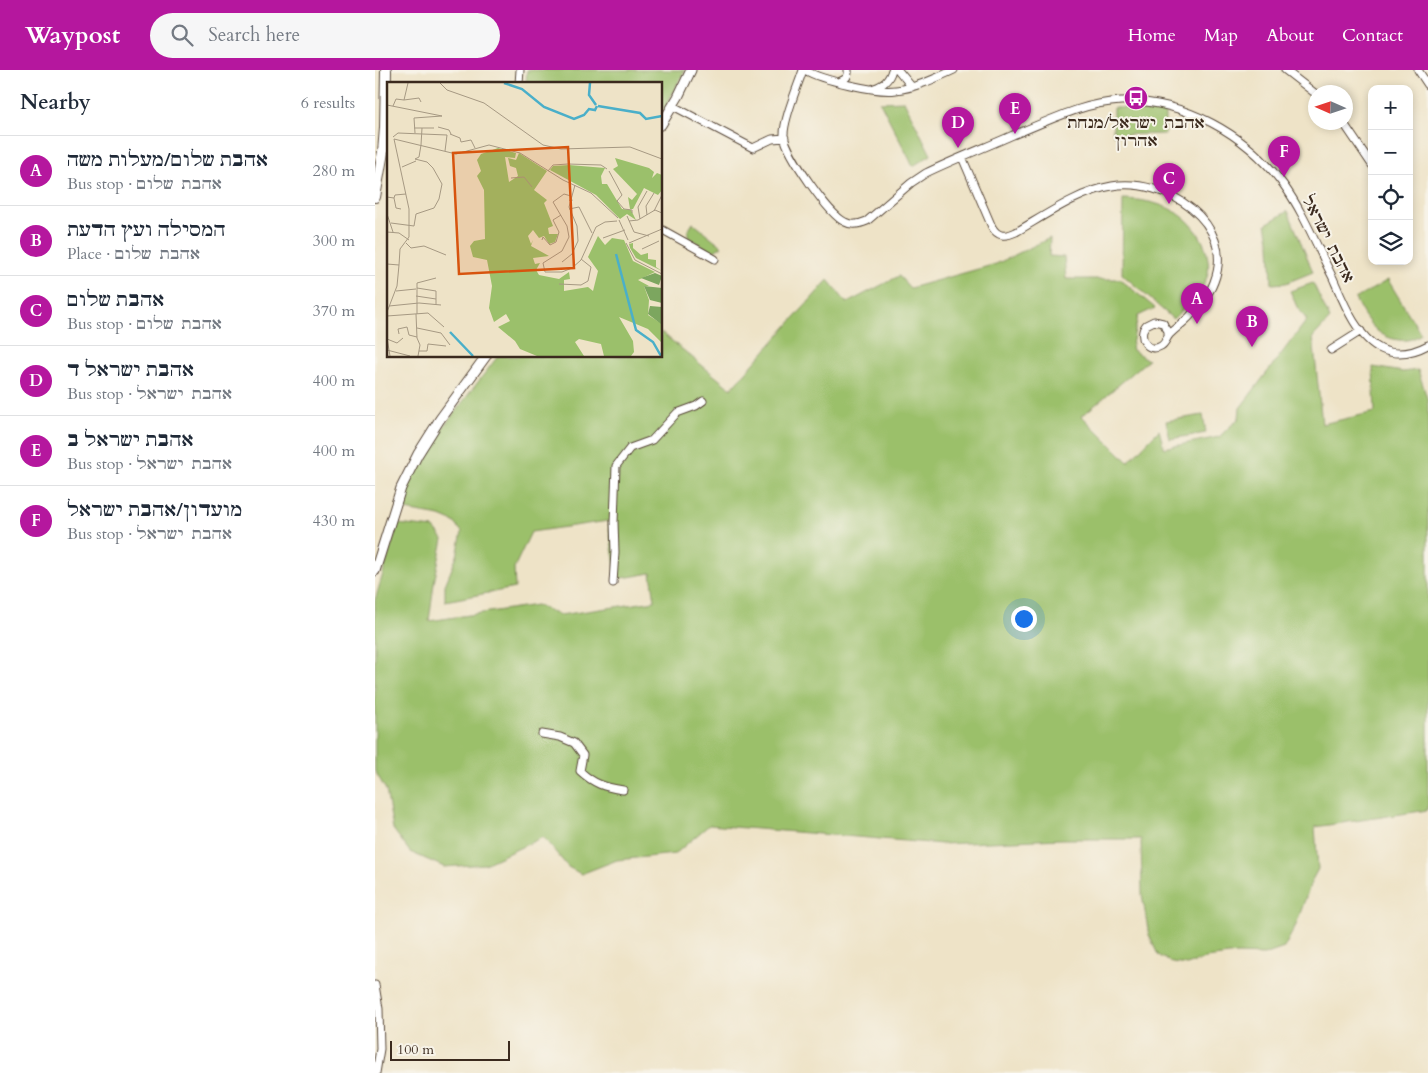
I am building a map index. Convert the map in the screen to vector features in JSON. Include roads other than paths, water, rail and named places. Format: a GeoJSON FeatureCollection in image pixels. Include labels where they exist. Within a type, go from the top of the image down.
{"type":"FeatureCollection","features":[{"type":"Feature","properties":{"kind":"main road"},"geometry":{"type":"LineString","coordinates":[[375,197],[383,152],[386,70]]}},
{"type":"Feature","properties":{"kind":"street"},"geometry":{"type":"LineString","coordinates":[[663,122],[691,70]]}},
{"type":"Feature","properties":{"kind":"street"},"geometry":{"type":"LineString","coordinates":[[673,106],[753,148],[772,140],[785,138],[784,129],[804,70],[819,77],[838,82],[895,91],[912,87],[954,70]]}},
{"type":"Feature","properties":{"kind":"street"},"geometry":{"type":"LineString","coordinates":[[838,82],[846,79],[849,75],[848,70]]}},
{"type":"Feature","properties":{"kind":"street"},"geometry":{"type":"LineString","coordinates":[[873,89],[887,82],[892,70]]}},
{"type":"Feature","properties":{"kind":"street"},"geometry":{"type":"LineString","coordinates":[[898,70],[912,87]]}},
{"type":"Feature","properties":{"kind":"street"},"geometry":{"type":"LineString","coordinates":[[1285,70],[1308,88]]}},
{"type":"Feature","properties":{"kind":"street"},"geometry":{"type":"LineString","coordinates":[[1418,70],[1428,86]]}},
{"type":"Feature","properties":{"kind":"street","name":"אהבת ישראל"},"geometry":{"type":"LineString","coordinates":[[785,138],[791,154],[817,192],[839,219],[850,224],[861,224],[926,173],[1057,116],[1092,105],[1121,101],[1157,103],[1187,112],[1222,128],[1258,156],[1275,173],[1296,202],[1349,312],[1371,343],[1388,352],[1407,353],[1428,346]]}},
{"type":"Feature","properties":{"kind":"street"},"geometry":{"type":"LineString","coordinates":[[1348,130],[1368,159]]}},
{"type":"Feature","properties":{"kind":"street"},"geometry":{"type":"LineString","coordinates":[[962,157],[992,226],[998,234],[1003,236],[1016,232],[1080,196],[1112,186],[1146,186],[1161,190],[1184,203],[1198,214],[1214,237],[1217,248],[1217,273],[1208,294],[1182,324],[1168,336],[1165,343],[1157,347],[1146,344],[1142,337],[1143,328],[1149,322],[1158,321],[1166,327],[1168,336]]}},
{"type":"Feature","properties":{"kind":"street"},"geometry":{"type":"LineString","coordinates":[[663,230],[715,259]]}},
{"type":"Feature","properties":{"kind":"street"},"geometry":{"type":"LineString","coordinates":[[1166,327],[1182,324]]}},
{"type":"Feature","properties":{"kind":"street"},"geometry":{"type":"LineString","coordinates":[[1331,350],[1361,331]]}},
{"type":"Feature","properties":{"kind":"street"},"geometry":{"type":"LineString","coordinates":[[375,571],[401,488],[418,454],[439,419],[485,358]]}},
{"type":"Feature","properties":{"kind":"street"},"geometry":{"type":"LineString","coordinates":[[613,583],[615,552],[613,522],[616,466],[630,448],[651,440],[677,413],[696,406],[703,401]]}},
{"type":"Feature","properties":{"kind":"street"},"geometry":{"type":"LineString","coordinates":[[542,734],[574,742],[583,754],[580,771],[591,781],[623,790]]}},
{"type":"Feature","properties":{"kind":"street"},"geometry":{"type":"LineString","coordinates":[[375,985],[379,1009],[380,1049],[376,1073]]}},
{"type":"Feature","properties":{"kind":"place","name":"אהבת ישראל/מנחת אהרון"},"geometry":{"type":"Point","coordinates":[1136,98]}},
{"type":"Feature","properties":{"kind":"place","name":"אהבת ישראל ב"},"geometry":{"type":"Point","coordinates":[1015,134]}},
{"type":"Feature","properties":{"kind":"place","name":"אהבת ישראל ד"},"geometry":{"type":"Point","coordinates":[958,148]}},
{"type":"Feature","properties":{"kind":"place","name":"מועדון/אהבת ישראל"},"geometry":{"type":"Point","coordinates":[1284,177]}},
{"type":"Feature","properties":{"kind":"place","name":"אהבת שלום"},"geometry":{"type":"Point","coordinates":[1169,204]}},
{"type":"Feature","properties":{"kind":"place","name":"אהבת שלום/מעלות משה"},"geometry":{"type":"Point","coordinates":[1197,324]}},
{"type":"Feature","properties":{"kind":"place","name":"המסילה ועץ הדעת"},"geometry":{"type":"Point","coordinates":[1252,347]}}]}
